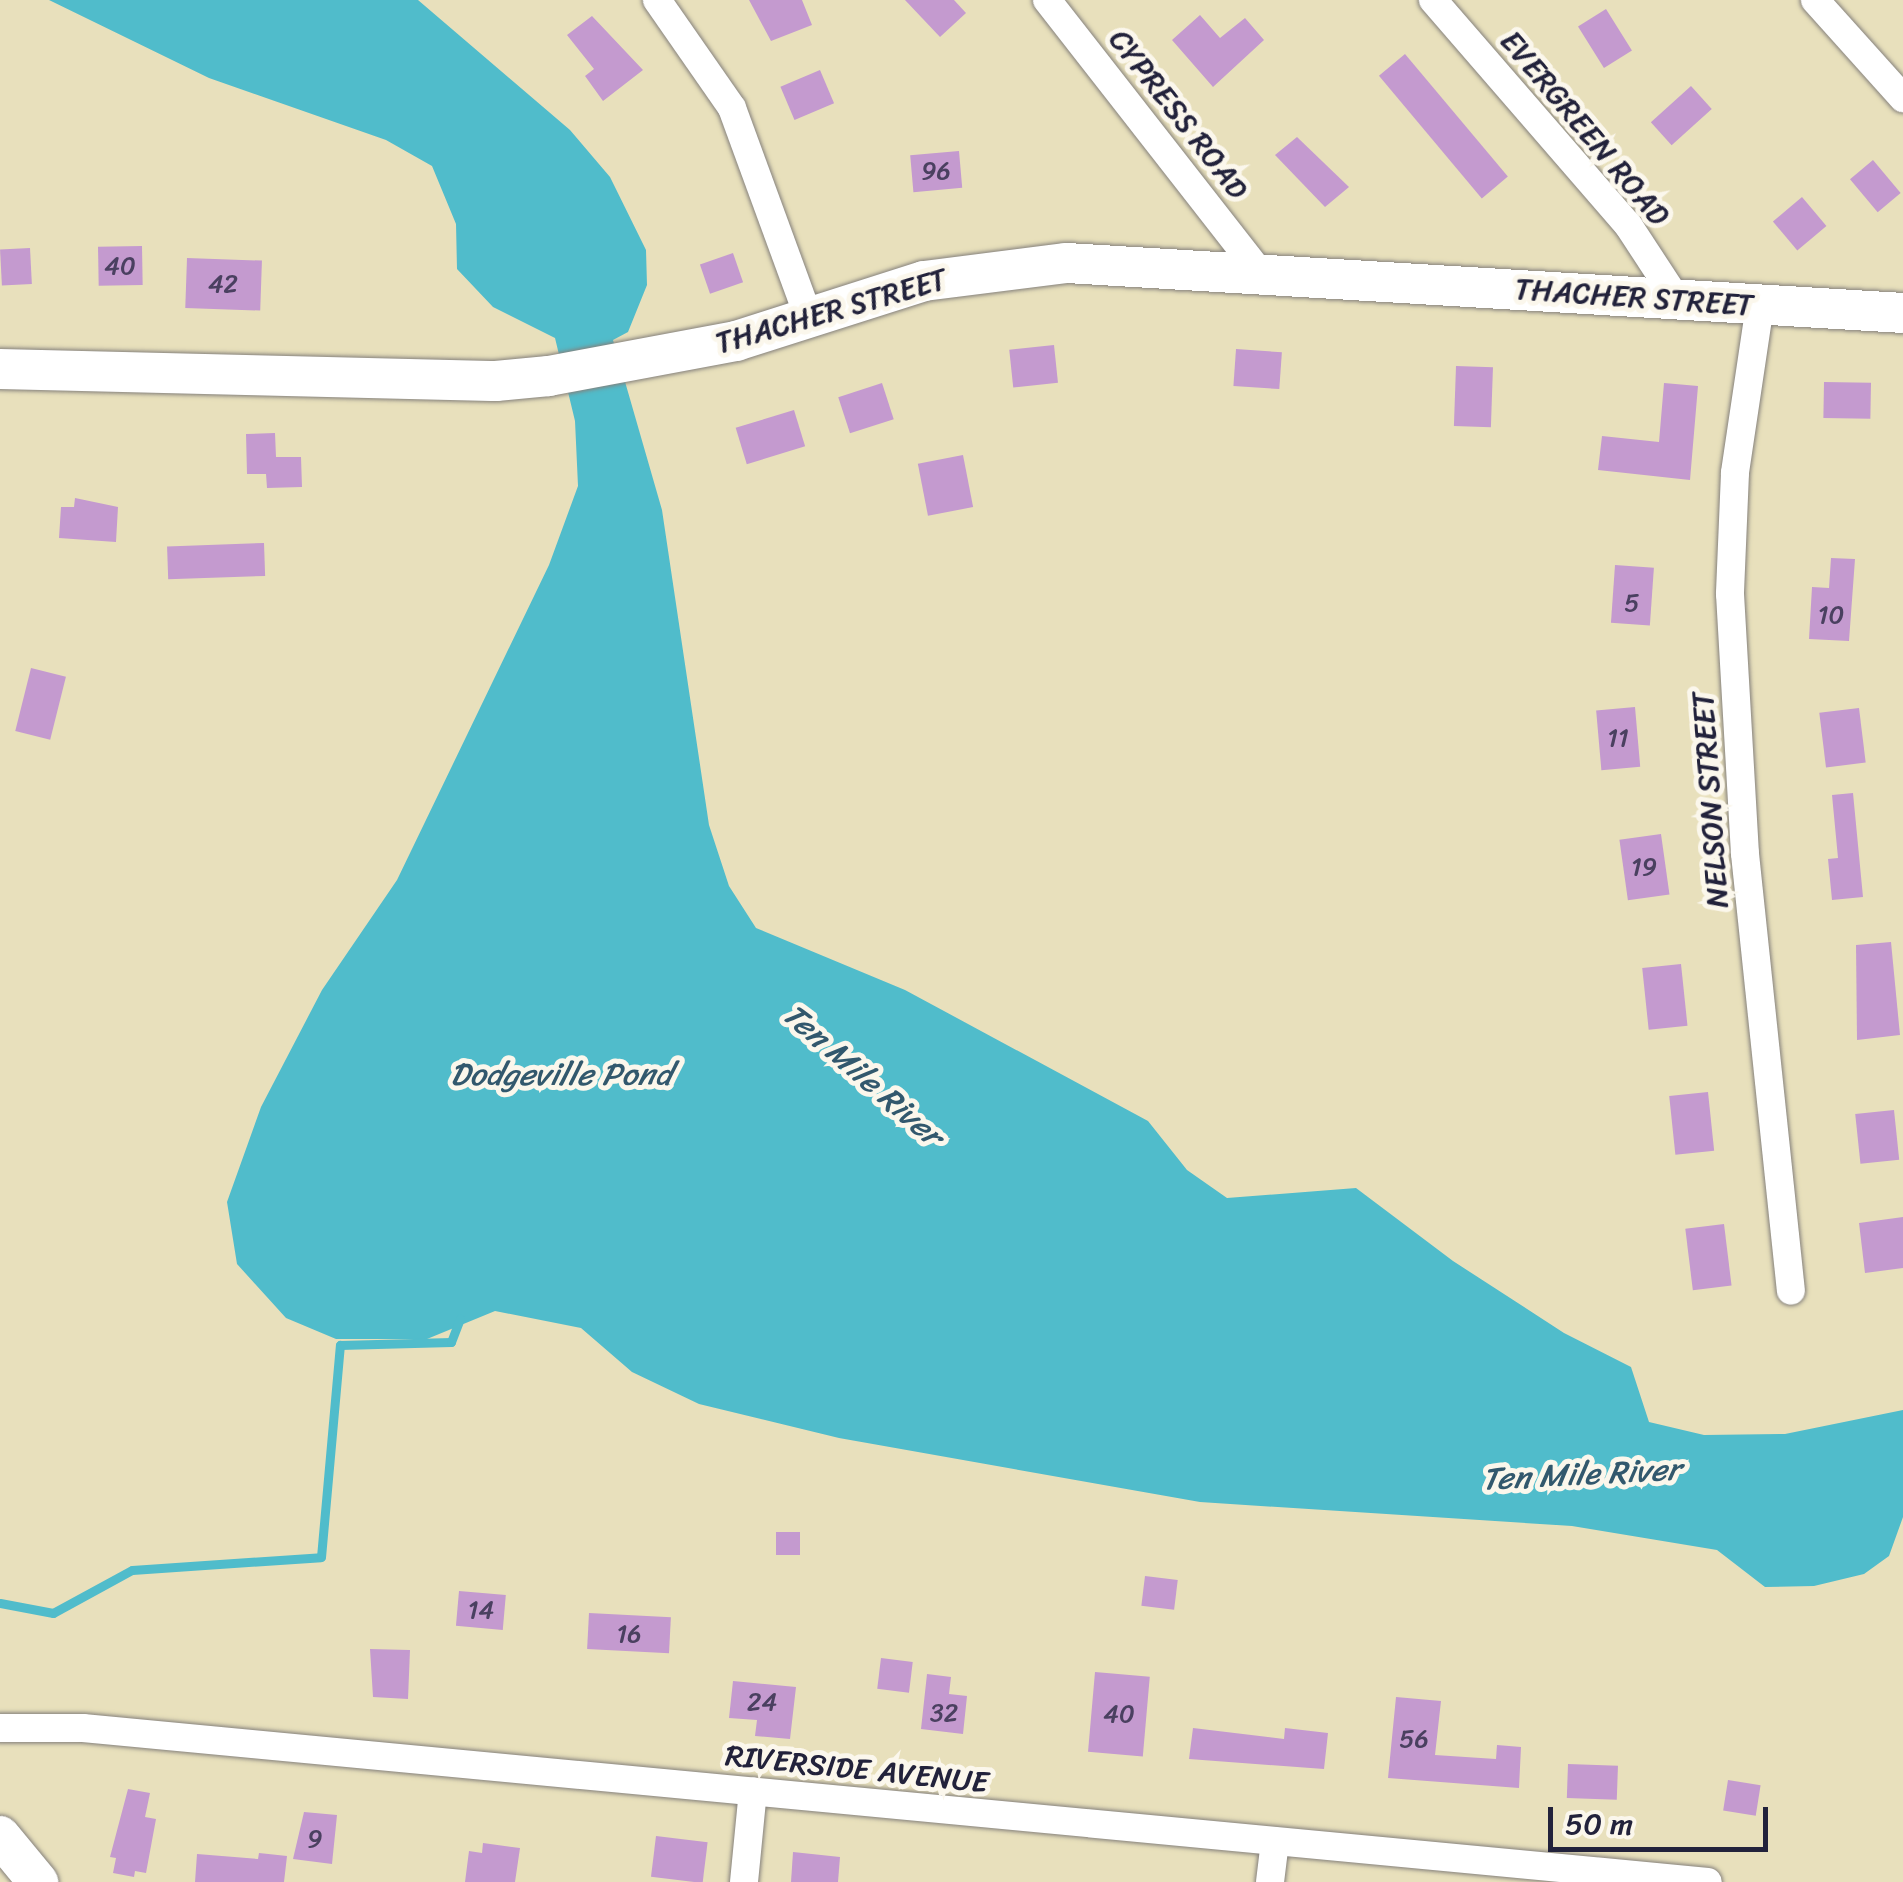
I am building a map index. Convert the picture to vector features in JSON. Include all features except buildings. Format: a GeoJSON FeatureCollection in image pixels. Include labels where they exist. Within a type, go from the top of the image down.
{"type":"FeatureCollection","features":[{"type":"Feature","properties":{"kind":"main road","name":"THACHER STREET"},"geometry":{"type":"LineString","coordinates":[[0,369],[496,381],[549,376],[640,362],[924,281],[1016,266],[1258,270],[1679,303],[1903,313]]}},
{"type":"Feature","properties":{"kind":"main road"},"geometry":{"type":"LineString","coordinates":[[0,1836],[38,1882]]}},
{"type":"Feature","properties":{"kind":"street"},"geometry":{"type":"LineString","coordinates":[[657,0],[732,108],[808,316]]}},
{"type":"Feature","properties":{"kind":"street","name":"CYPRESS ROAD"},"geometry":{"type":"LineString","coordinates":[[1048,0],[1258,270]]}},
{"type":"Feature","properties":{"kind":"street","name":"EVERGREEN ROAD"},"geometry":{"type":"LineString","coordinates":[[1433,0],[1628,226],[1679,303]]}},
{"type":"Feature","properties":{"kind":"street"},"geometry":{"type":"LineString","coordinates":[[1815,0],[1903,98]]}},
{"type":"Feature","properties":{"kind":"street","name":"NELSON STREET"},"geometry":{"type":"LineString","coordinates":[[1760,304],[1735,473],[1731,629],[1744,854],[1791,1291]]}},
{"type":"Feature","properties":{"kind":"street","name":"RIVERSIDE AVENUE"},"geometry":{"type":"LineString","coordinates":[[0,1728],[84,1728],[1708,1882]]}},
{"type":"Feature","properties":{"kind":"street"},"geometry":{"type":"LineString","coordinates":[[744,1882],[753,1790]]}},
{"type":"Feature","properties":{"kind":"street"},"geometry":{"type":"LineString","coordinates":[[1270,1882],[1275,1841]]}},
{"type":"Feature","properties":{"kind":"water","name":"Dodgeville Pond"},"geometry":{"type":"Polygon","coordinates":[[[49,0],[418,0],[570,130],[610,177],[646,250],[647,285],[628,332],[613,340],[662,510],[709,825],[729,886],[756,928],[905,990],[1148,1121],[1187,1170],[1227,1198],[1356,1188],[1453,1261],[1564,1333],[1631,1367],[1649,1422],[1704,1435],[1785,1434],[1903,1410],[1903,1517],[1889,1556],[1864,1574],[1814,1586],[1765,1587],[1717,1550],[1572,1526],[1200,1502],[839,1438],[699,1404],[632,1372],[581,1328],[495,1311],[427,1339],[336,1339],[286,1318],[237,1264],[227,1202],[261,1107],[322,990],[397,880],[549,565],[578,486],[575,421],[555,338],[493,307],[457,269],[456,224],[432,166],[386,140],[209,78],[49,0]]]}},
{"type":"Feature","properties":{"kind":"waterway"},"geometry":{"type":"LineString","coordinates":[[0,1603],[53,1613],[132,1570],[321,1557],[340,1345],[451,1342],[460,1319]]}},
{"type":"Feature","properties":{"kind":"water label","name":"Ten Mile River"},"geometry":{"type":"Point","coordinates":[862,1075]}},
{"type":"Feature","properties":{"kind":"water label","name":"Ten Mile River"},"geometry":{"type":"Point","coordinates":[1581,1475]}}]}
